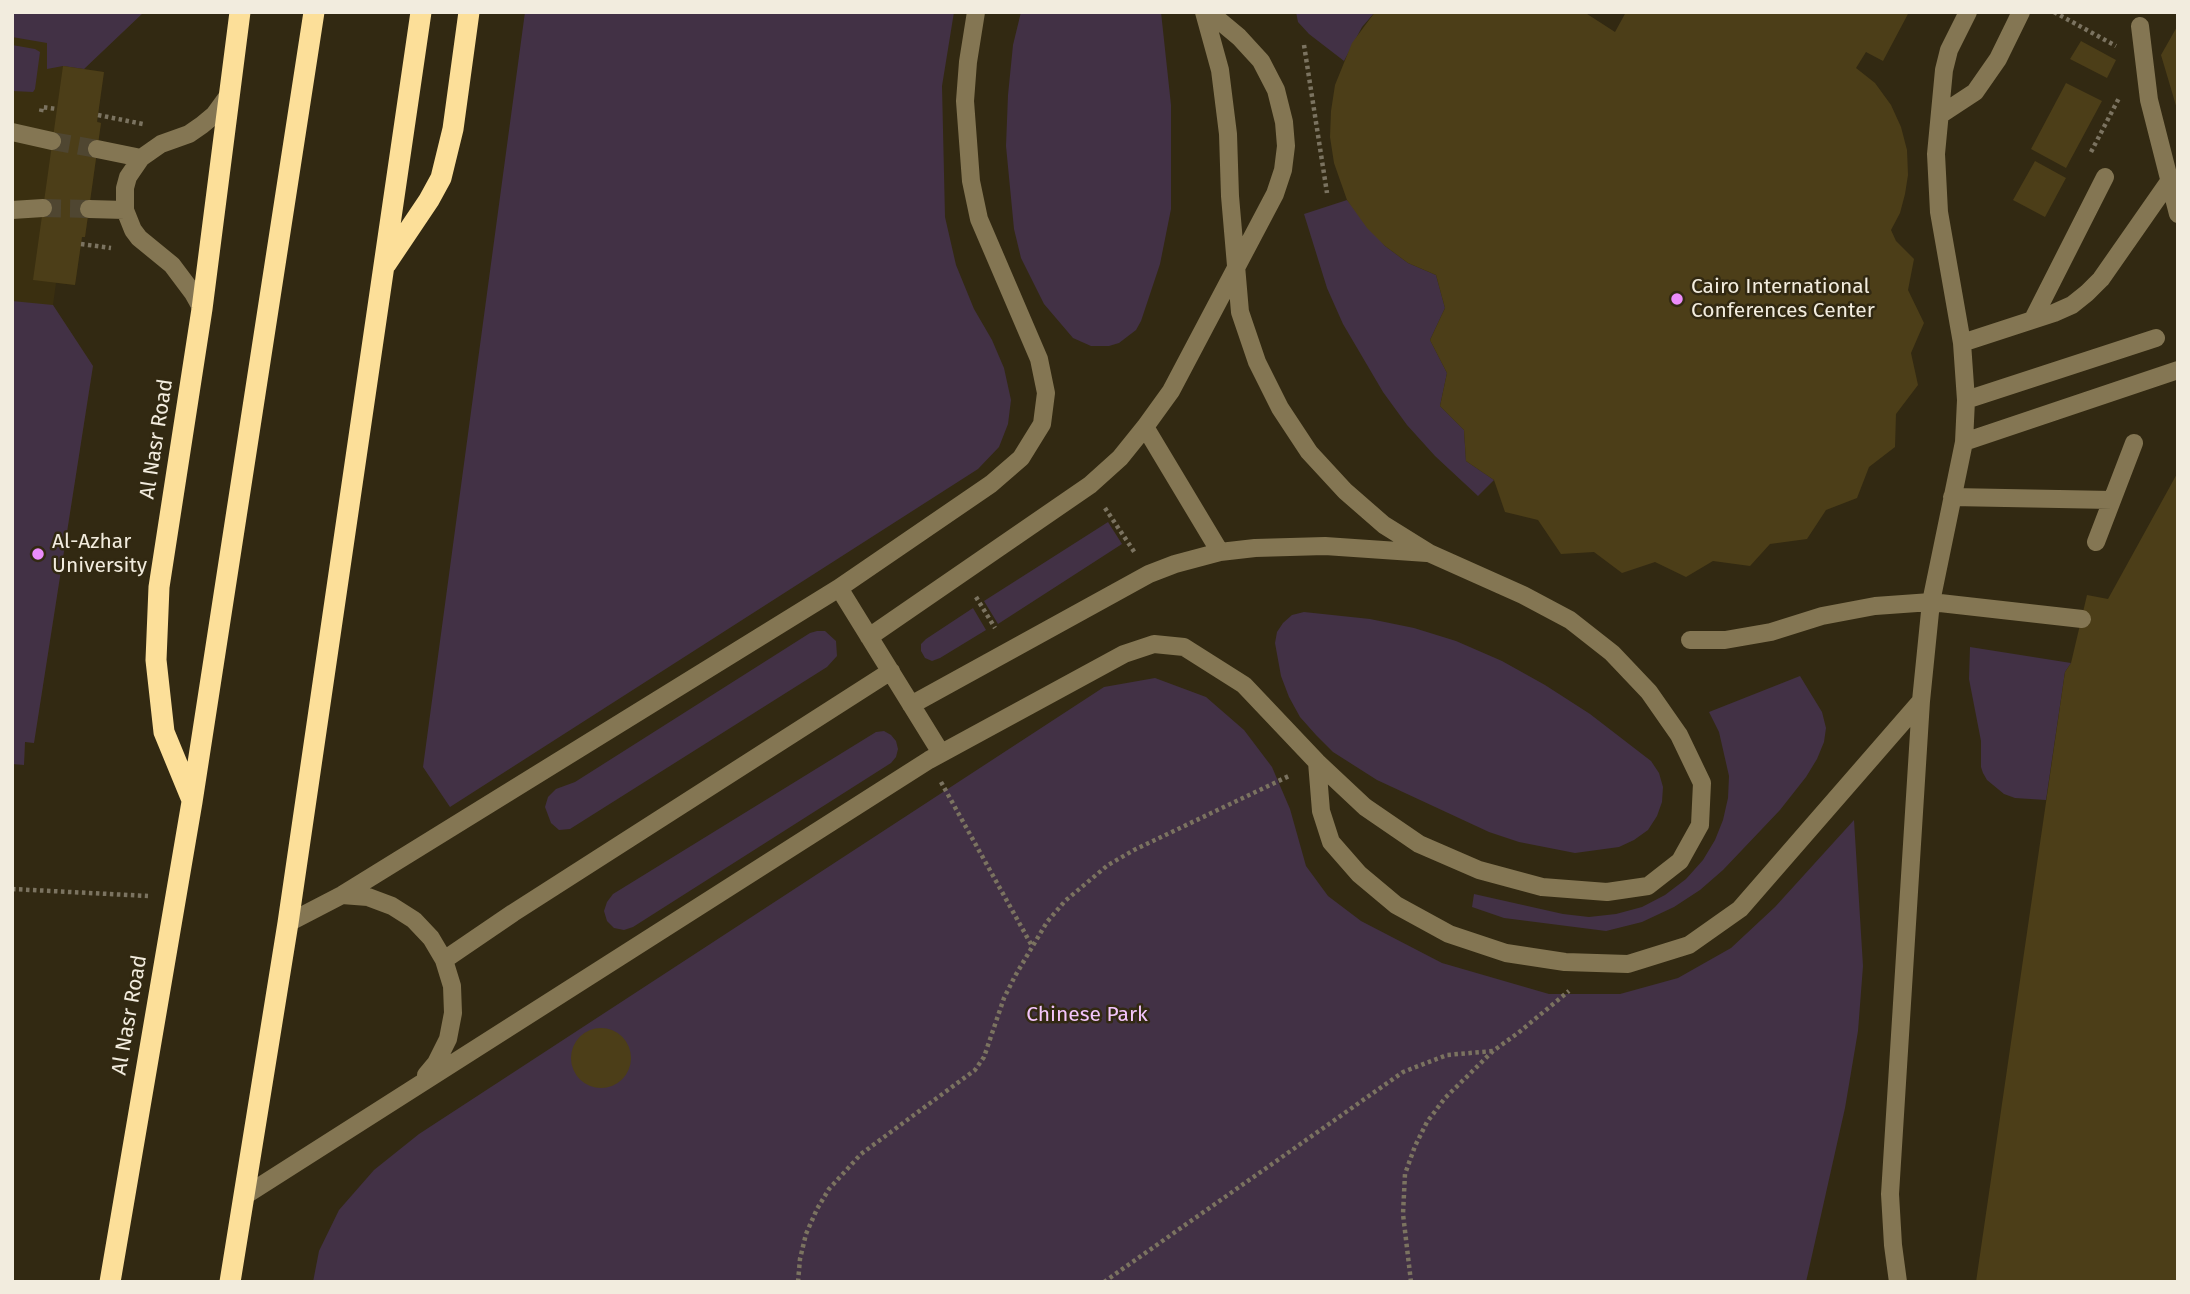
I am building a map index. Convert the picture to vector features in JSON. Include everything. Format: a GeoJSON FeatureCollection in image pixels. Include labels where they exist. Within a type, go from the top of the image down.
{"type":"FeatureCollection","features":[{"type":"Feature","properties":{"kind":"highway","name":"Al Nasr Road"},"geometry":{"type":"LineString","coordinates":[[110,1282],[192,802],[164,732],[156,660],[159,587],[202,309],[240,12]]}},
{"type":"Feature","properties":{"kind":"highway"},"geometry":{"type":"LineString","coordinates":[[192,802],[314,12]]}},
{"type":"Feature","properties":{"kind":"highway"},"geometry":{"type":"LineString","coordinates":[[230,1282],[288,923],[421,12]]}},
{"type":"Feature","properties":{"kind":"highway"},"geometry":{"type":"LineString","coordinates":[[383,269],[441,178],[453,129],[470,12]]}},
{"type":"Feature","properties":{"kind":"lane"},"geometry":{"type":"LineString","coordinates":[[288,923],[342,895],[839,588],[991,484],[1021,457],[1042,424],[1046,393],[1039,359],[979,219],[971,181],[965,101],[976,12]]}},
{"type":"Feature","properties":{"kind":"lane"},"geometry":{"type":"LineString","coordinates":[[869,637],[1090,485],[1120,458],[1171,391],[1275,194],[1284,158],[1284,122],[1276,90],[1261,61],[1239,37],[1207,12]]}},
{"type":"Feature","properties":{"kind":"lane"},"geometry":{"type":"LineString","coordinates":[[246,1195],[935,756],[1124,654],[1154,644],[1184,647],[1244,685],[1317,762],[1365,807],[1419,844],[1479,870],[1542,887],[1607,892],[1647,886],[1680,861],[1700,825],[1702,783],[1679,735],[1649,692],[1612,653],[1570,620],[1523,595],[1429,553],[1384,525],[1345,491],[1310,452],[1280,408],[1257,362],[1240,312],[1220,70],[1207,12]]}},
{"type":"Feature","properties":{"kind":"lane"},"geometry":{"type":"LineString","coordinates":[[1898,1282],[1891,1194],[1921,701],[1931,602],[1964,442],[1966,400],[1962,343],[1939,212],[1937,154],[1944,71],[1949,50],[1968,12]]}},
{"type":"Feature","properties":{"kind":"lane"},"geometry":{"type":"LineString","coordinates":[[1940,114],[1975,93],[1998,59],[2021,12]]}},
{"type":"Feature","properties":{"kind":"lane"},"geometry":{"type":"LineString","coordinates":[[2140,26],[2148,100],[2178,214]]}},
{"type":"Feature","properties":{"kind":"lane"},"geometry":{"type":"LineString","coordinates":[[202,309],[172,265],[139,238],[129,221],[124,199],[128,177],[141,158],[161,144],[175,140],[202,125],[214,116],[232,90]]}},
{"type":"Feature","properties":{"kind":"lane"},"geometry":{"type":"LineString","coordinates":[[12,132],[45,139]]}},
{"type":"Feature","properties":{"kind":"lane"},"geometry":{"type":"LineString","coordinates":[[97,149],[141,158]]}},
{"type":"Feature","properties":{"kind":"lane"},"geometry":{"type":"LineString","coordinates":[[2033,319],[2105,177]]}},
{"type":"Feature","properties":{"kind":"lane"},"geometry":{"type":"LineString","coordinates":[[1962,343],[2072,305],[2101,279],[2168,183]]}},
{"type":"Feature","properties":{"kind":"lane"},"geometry":{"type":"LineString","coordinates":[[12,209],[43,208]]}},
{"type":"Feature","properties":{"kind":"lane"},"geometry":{"type":"LineString","coordinates":[[89,209],[125,210]]}},
{"type":"Feature","properties":{"kind":"lane"},"geometry":{"type":"LineString","coordinates":[[1966,400],[2156,338]]}},
{"type":"Feature","properties":{"kind":"lane"},"geometry":{"type":"LineString","coordinates":[[1964,442],[2178,370]]}},
{"type":"Feature","properties":{"kind":"lane"},"geometry":{"type":"LineString","coordinates":[[1145,427],[1220,552]]}},
{"type":"Feature","properties":{"kind":"lane"},"geometry":{"type":"LineString","coordinates":[[2096,542],[2134,443]]}},
{"type":"Feature","properties":{"kind":"lane"},"geometry":{"type":"LineString","coordinates":[[1952,497],[2112,500]]}},
{"type":"Feature","properties":{"kind":"lane"},"geometry":{"type":"LineString","coordinates":[[911,705],[1149,574],[1175,564],[1220,552],[1255,548],[1325,546],[1429,553]]}},
{"type":"Feature","properties":{"kind":"lane"},"geometry":{"type":"LineString","coordinates":[[839,588],[911,705],[935,756]]}},
{"type":"Feature","properties":{"kind":"lane"},"geometry":{"type":"LineString","coordinates":[[1690,640],[1725,640],[1771,632],[1822,616],[1875,606],[1931,602],[2082,619]]}},
{"type":"Feature","properties":{"kind":"lane"},"geometry":{"type":"LineString","coordinates":[[444,960],[891,671]]}},
{"type":"Feature","properties":{"kind":"lane"},"geometry":{"type":"LineString","coordinates":[[1317,762],[1321,811],[1331,842],[1359,874],[1396,905],[1449,934],[1506,953],[1565,962],[1628,964],[1689,945],[1740,909],[1921,701]]}},
{"type":"Feature","properties":{"kind":"lane"},"geometry":{"type":"LineString","coordinates":[[342,895],[368,897],[392,906],[414,920],[432,938],[444,960],[452,986],[451,1026],[448,1039],[436,1063],[419,1084]]}},
{"type":"Feature","properties":{"kind":"path"},"geometry":{"type":"LineString","coordinates":[[2054,12],[2122,49]]}},
{"type":"Feature","properties":{"kind":"path"},"geometry":{"type":"LineString","coordinates":[[1304,45],[1328,193]]}},
{"type":"Feature","properties":{"kind":"path"},"geometry":{"type":"LineString","coordinates":[[2089,155],[2120,96]]}},
{"type":"Feature","properties":{"kind":"path"},"geometry":{"type":"LineString","coordinates":[[45,139],[42,107],[57,109]]}},
{"type":"Feature","properties":{"kind":"path"},"geometry":{"type":"LineString","coordinates":[[1090,485],[1149,574]]}},
{"type":"Feature","properties":{"kind":"path"},"geometry":{"type":"LineString","coordinates":[[962,575],[1009,649]]}},
{"type":"Feature","properties":{"kind":"path"},"geometry":{"type":"LineString","coordinates":[[935,756],[1032,946]]}},
{"type":"Feature","properties":{"kind":"path"},"geometry":{"type":"LineString","coordinates":[[798,1282],[806,1234],[829,1189],[861,1154],[975,1070],[984,1057],[1004,998],[1047,922],[1065,901],[1108,865],[1134,850],[1317,762]]}},
{"type":"Feature","properties":{"kind":"path"},"geometry":{"type":"LineString","coordinates":[[12,889],[174,897]]}},
{"type":"Feature","properties":{"kind":"path"},"geometry":{"type":"LineString","coordinates":[[1411,1282],[1402,1213],[1405,1174],[1427,1122],[1445,1098],[1493,1051],[1559,1000],[1597,963]]}},
{"type":"Feature","properties":{"kind":"path"},"geometry":{"type":"LineString","coordinates":[[1104,1282],[1403,1072],[1447,1055],[1493,1051]]}},
{"type":"Feature","properties":{"kind":"shaded area","name":"Al-Azhar University"},"geometry":{"type":"Polygon","coordinates":[[[12,12],[144,12],[84,69],[104,72],[97,121],[101,123],[85,237],[82,237],[75,285],[56,283],[53,305],[93,366],[34,743],[25,742],[24,765],[12,764],[12,12]]]}},
{"type":"Feature","properties":{"kind":"green space"},"geometry":{"type":"Polygon","coordinates":[[[12,12],[144,12],[84,69],[63,66],[47,69],[47,43],[12,37],[12,12]]]}},
{"type":"Feature","properties":{"kind":"green space"},"geometry":{"type":"Polygon","coordinates":[[[525,12],[954,12],[942,86],[945,217],[956,265],[974,309],[1004,368],[1011,400],[1008,424],[999,447],[978,469],[450,807],[423,767],[525,12]]]}},
{"type":"Feature","properties":{"kind":"green space"},"geometry":{"type":"Polygon","coordinates":[[[1021,12],[1161,12],[1171,105],[1171,209],[1160,264],[1141,321],[1136,330],[1119,343],[1109,346],[1091,346],[1073,338],[1044,304],[1021,258],[1014,229],[1006,146],[1013,45],[1021,12]]]}},
{"type":"Feature","properties":{"kind":"green space"},"geometry":{"type":"Polygon","coordinates":[[[1296,12],[1375,12],[1362,27],[1344,61],[1309,34],[1298,22],[1296,12]]]}},
{"type":"Feature","properties":{"kind":"green space"},"geometry":{"type":"Polygon","coordinates":[[[12,45],[40,52],[33,92],[12,91],[12,45]]]}},
{"type":"Feature","properties":{"kind":"green space"},"geometry":{"type":"Polygon","coordinates":[[[1347,200],[1385,246],[1408,263],[1436,275],[1445,308],[1430,340],[1447,373],[1440,406],[1464,430],[1466,461],[1494,480],[1478,496],[1435,456],[1407,425],[1383,392],[1343,324],[1327,288],[1304,214],[1347,200]]]}},
{"type":"Feature","properties":{"kind":"green space"},"geometry":{"type":"Polygon","coordinates":[[[12,301],[53,305],[93,366],[34,743],[25,742],[24,765],[12,764],[12,301]]]}},
{"type":"Feature","properties":{"kind":"green space"},"geometry":{"type":"Polygon","coordinates":[[[1108,522],[1122,544],[998,624],[984,601],[1108,522]]]}},
{"type":"Feature","properties":{"kind":"green space"},"geometry":{"type":"Polygon","coordinates":[[[973,608],[986,630],[940,658],[932,661],[925,658],[921,644],[973,608]]]}},
{"type":"Feature","properties":{"kind":"green space"},"geometry":{"type":"Polygon","coordinates":[[[1304,612],[1370,619],[1414,628],[1456,641],[1502,661],[1545,685],[1590,714],[1651,761],[1659,773],[1663,787],[1657,816],[1648,830],[1619,847],[1575,853],[1519,842],[1489,832],[1377,780],[1333,752],[1300,717],[1289,697],[1281,676],[1275,643],[1277,632],[1283,623],[1292,615],[1304,612]]]}},
{"type":"Feature","properties":{"kind":"green space"},"geometry":{"type":"Polygon","coordinates":[[[817,631],[825,631],[836,641],[837,656],[827,667],[570,829],[559,830],[551,823],[545,807],[548,797],[556,789],[575,782],[817,631]]]}},
{"type":"Feature","properties":{"kind":"green space"},"geometry":{"type":"Polygon","coordinates":[[[1970,647],[2071,663],[2065,672],[2046,800],[2015,798],[2004,794],[1987,780],[1983,773],[1981,741],[1969,679],[1970,647]]]}},
{"type":"Feature","properties":{"kind":"green space"},"geometry":{"type":"Polygon","coordinates":[[[1800,676],[1822,712],[1826,728],[1817,759],[1780,810],[1723,870],[1700,890],[1674,907],[1642,922],[1606,931],[1504,918],[1472,907],[1474,894],[1563,914],[1589,917],[1642,907],[1665,895],[1686,879],[1703,860],[1723,820],[1729,776],[1719,732],[1709,712],[1800,676]]]}},
{"type":"Feature","properties":{"kind":"green space","name":"Chinese Park"},"geometry":{"type":"Polygon","coordinates":[[[1155,678],[1206,697],[1244,730],[1272,767],[1290,809],[1306,866],[1328,896],[1361,921],[1442,963],[1549,994],[1620,994],[1678,978],[1731,948],[1775,907],[1854,820],[1863,966],[1858,1031],[1845,1108],[1806,1282],[313,1282],[319,1251],[339,1210],[374,1170],[419,1134],[1104,687],[1155,678]]]}},
{"type":"Feature","properties":{"kind":"green space"},"geometry":{"type":"Polygon","coordinates":[[[884,731],[896,741],[898,749],[891,763],[633,927],[624,930],[614,928],[607,921],[604,911],[613,894],[876,732],[884,731]]]}},
{"type":"Feature","properties":{"kind":"building","name":"Cairo International Conferences Center"},"geometry":{"type":"Polygon","coordinates":[[[1375,12],[1584,12],[1615,32],[1626,12],[1909,12],[1883,61],[1866,52],[1856,68],[1875,83],[1891,105],[1907,150],[1908,175],[1905,194],[1900,213],[1891,230],[1896,241],[1914,259],[1908,290],[1924,323],[1911,353],[1918,385],[1896,414],[1895,447],[1869,467],[1857,498],[1826,510],[1807,539],[1770,544],[1750,566],[1713,561],[1686,577],[1655,562],[1622,573],[1594,552],[1561,554],[1538,520],[1505,512],[1494,480],[1466,461],[1464,430],[1440,406],[1447,373],[1430,340],[1445,308],[1436,275],[1408,263],[1367,228],[1347,200],[1334,163],[1330,137],[1335,85],[1352,43],[1375,12]]]}},
{"type":"Feature","properties":{"kind":"building"},"geometry":{"type":"Polygon","coordinates":[[[2178,25],[2178,109],[2177,109],[2161,55],[2178,25]]]}},
{"type":"Feature","properties":{"kind":"building"},"geometry":{"type":"Polygon","coordinates":[[[2081,41],[2116,60],[2107,78],[2070,59],[2081,41]]]}},
{"type":"Feature","properties":{"kind":"building"},"geometry":{"type":"Polygon","coordinates":[[[63,66],[104,72],[97,122],[101,123],[85,237],[82,237],[75,285],[33,280],[63,66]]]}},
{"type":"Feature","properties":{"kind":"building"},"geometry":{"type":"Polygon","coordinates":[[[2066,83],[2102,101],[2066,168],[2031,149],[2066,83]]]}},
{"type":"Feature","properties":{"kind":"building"},"geometry":{"type":"Polygon","coordinates":[[[2035,161],[2066,178],[2045,217],[2013,200],[2035,161]]]}},
{"type":"Feature","properties":{"kind":"building"},"geometry":{"type":"Polygon","coordinates":[[[2178,472],[2178,1282],[1976,1282],[2065,672],[2071,663],[2087,595],[2108,599],[2178,472]]]}},
{"type":"Feature","properties":{"kind":"building"},"geometry":{"type":"Polygon","coordinates":[[[601,1028],[622,1037],[631,1058],[622,1079],[601,1088],[580,1079],[571,1058],[580,1037],[601,1028]]]}},
{"type":"Feature","properties":{"kind":"tunnel"},"geometry":{"type":"LineString","coordinates":[[52,141],[97,149]]}},
{"type":"Feature","properties":{"kind":"tunnel"},"geometry":{"type":"LineString","coordinates":[[43,208],[89,209]]}},
{"type":"Feature","properties":{"kind":"place","name":"Cairo International Conferences Center"},"geometry":{"type":"Point","coordinates":[1677,299]}},
{"type":"Feature","properties":{"kind":"place","name":"Al-Azhar University"},"geometry":{"type":"Point","coordinates":[38,554]}}]}
